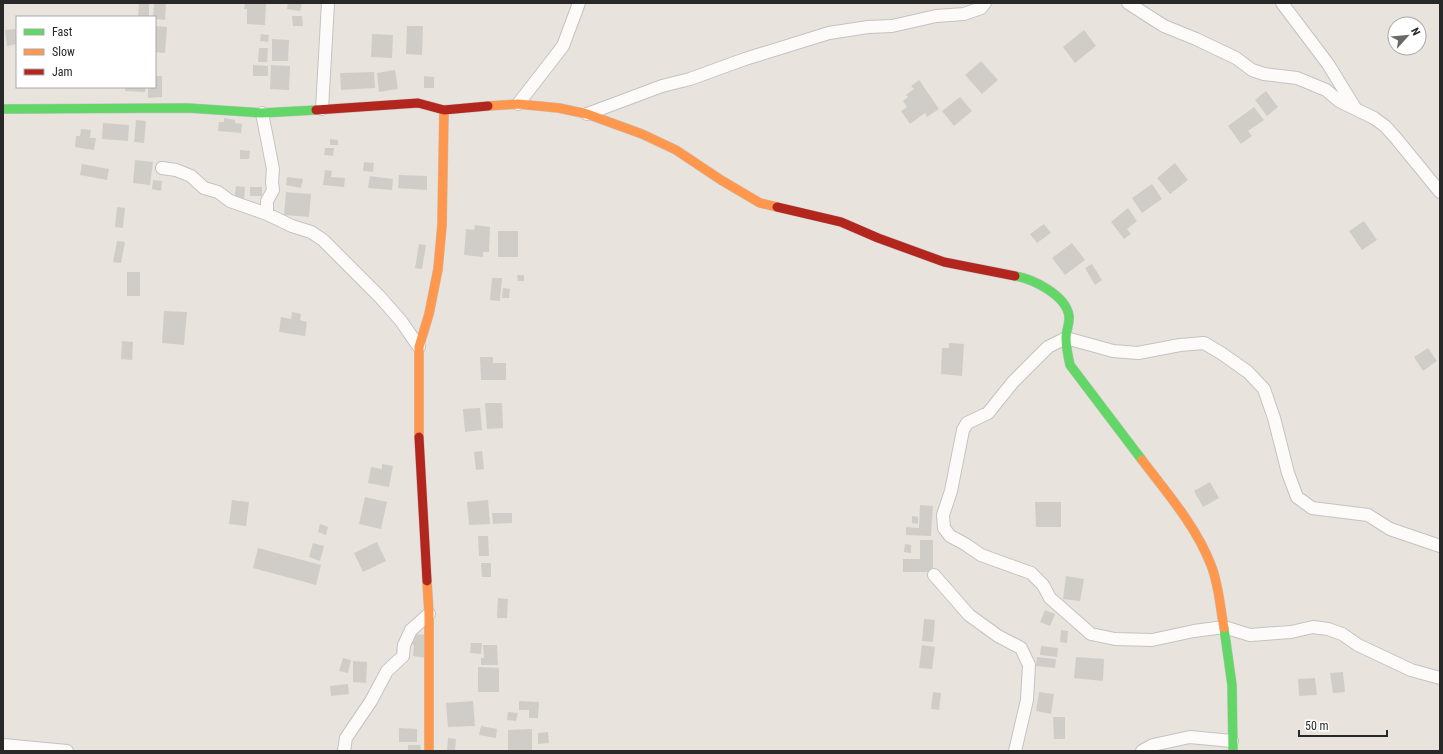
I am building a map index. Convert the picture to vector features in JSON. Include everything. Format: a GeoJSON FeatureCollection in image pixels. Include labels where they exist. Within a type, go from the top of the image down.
{"type":"FeatureCollection","features":[{"type":"Feature","properties":{"kind":"street"},"geometry":{"type":"LineString","coordinates":[[322,109],[328,3]]}},
{"type":"Feature","properties":{"kind":"street"},"geometry":{"type":"LineString","coordinates":[[518,104],[562,46],[578,3]]}},
{"type":"Feature","properties":{"kind":"street"},"geometry":{"type":"LineString","coordinates":[[587,114],[662,86],[690,79],[730,64],[828,33],[868,27],[892,26],[936,16],[964,14],[981,8],[985,3]]}},
{"type":"Feature","properties":{"kind":"street"},"geometry":{"type":"LineString","coordinates":[[1128,3],[1164,26],[1236,58],[1252,70],[1264,74],[1297,78],[1326,90],[1339,101],[1374,118],[1385,126],[1440,192]]}},
{"type":"Feature","properties":{"kind":"street"},"geometry":{"type":"LineString","coordinates":[[1282,3],[1328,64],[1356,110]]}},
{"type":"Feature","properties":{"kind":"street"},"geometry":{"type":"LineString","coordinates":[[3,109],[188,108],[262,113],[418,103],[444,110],[518,104],[559,108],[587,114],[642,134],[676,150],[721,180],[760,203],[841,222],[878,238],[944,262],[1026,278],[1053,293],[1063,302],[1069,316],[1066,338],[1070,365],[1167,493],[1193,530],[1211,565],[1217,585],[1232,684],[1233,746],[1190,737],[1153,745],[1142,751]]}},
{"type":"Feature","properties":{"kind":"street"},"geometry":{"type":"LineString","coordinates":[[429,751],[429,614],[418,427],[419,347],[429,314],[438,269],[442,225],[444,110]]}},
{"type":"Feature","properties":{"kind":"street"},"geometry":{"type":"LineString","coordinates":[[262,113],[273,170],[273,190],[267,201],[267,214]]}},
{"type":"Feature","properties":{"kind":"street"},"geometry":{"type":"LineString","coordinates":[[162,168],[176,170],[191,176],[204,188],[218,192],[230,201],[311,232],[322,240],[380,297],[401,321],[419,347]]}},
{"type":"Feature","properties":{"kind":"street"},"geometry":{"type":"LineString","coordinates":[[1440,546],[1390,529],[1368,515],[1312,508],[1297,497],[1288,474],[1274,418],[1264,389],[1248,372],[1222,353],[1204,343],[1180,345],[1138,353],[1113,351],[1066,338],[1048,347],[1013,382],[988,412],[967,423],[963,430],[951,491],[943,515],[944,528],[950,536],[982,555],[1031,573],[1043,585],[1050,598],[1091,634],[1115,638],[1152,640],[1194,631],[1224,627],[1250,635],[1291,632],[1313,628],[1328,629],[1342,634],[1358,645],[1411,670],[1440,678]]}},
{"type":"Feature","properties":{"kind":"street"},"geometry":{"type":"LineString","coordinates":[[934,575],[969,615],[998,636],[1021,648],[1029,665],[1027,700],[1015,751]]}},
{"type":"Feature","properties":{"kind":"street"},"geometry":{"type":"LineString","coordinates":[[344,751],[346,738],[371,701],[387,671],[403,656],[404,645],[411,630],[429,614]]}},
{"type":"Feature","properties":{"kind":"street"},"geometry":{"type":"LineString","coordinates":[[3,745],[67,751]]}},
{"type":"Feature","properties":{"kind":"building"},"geometry":{"type":"Polygon","coordinates":[[[139,3],[149,3],[149,16],[138,16],[139,3]]]}},
{"type":"Feature","properties":{"kind":"building"},"geometry":{"type":"Polygon","coordinates":[[[154,3],[166,3],[165,20],[156,19],[156,16],[153,16],[154,3]]]}},
{"type":"Feature","properties":{"kind":"building"},"geometry":{"type":"Polygon","coordinates":[[[245,3],[266,3],[265,25],[247,24],[247,9],[244,9],[245,3]]]}},
{"type":"Feature","properties":{"kind":"building"},"geometry":{"type":"Polygon","coordinates":[[[288,3],[302,3],[300,11],[287,9],[288,3]]]}},
{"type":"Feature","properties":{"kind":"building"},"geometry":{"type":"Polygon","coordinates":[[[292,16],[302,16],[303,26],[293,26],[292,16]]]}},
{"type":"Feature","properties":{"kind":"building"},"geometry":{"type":"Polygon","coordinates":[[[156,26],[167,27],[165,53],[156,52],[156,26]]]}},
{"type":"Feature","properties":{"kind":"building"},"geometry":{"type":"Polygon","coordinates":[[[407,26],[423,26],[422,55],[406,54],[407,26]]]}},
{"type":"Feature","properties":{"kind":"building"},"geometry":{"type":"Polygon","coordinates":[[[16,29],[16,44],[7,46],[5,30],[16,29]]]}},
{"type":"Feature","properties":{"kind":"building"},"geometry":{"type":"Polygon","coordinates":[[[1084,30],[1096,46],[1075,63],[1063,47],[1084,30]]]}},
{"type":"Feature","properties":{"kind":"building"},"geometry":{"type":"Polygon","coordinates":[[[261,34],[269,35],[268,42],[260,41],[261,34]]]}},
{"type":"Feature","properties":{"kind":"building"},"geometry":{"type":"Polygon","coordinates":[[[372,34],[393,35],[392,58],[371,57],[372,34]]]}},
{"type":"Feature","properties":{"kind":"building"},"geometry":{"type":"Polygon","coordinates":[[[272,39],[289,40],[288,61],[272,61],[272,39]]]}},
{"type":"Feature","properties":{"kind":"building"},"geometry":{"type":"Polygon","coordinates":[[[259,48],[268,48],[267,62],[258,62],[259,48]]]}},
{"type":"Feature","properties":{"kind":"building"},"geometry":{"type":"Polygon","coordinates":[[[981,61],[998,80],[982,94],[965,75],[981,61]]]}},
{"type":"Feature","properties":{"kind":"building"},"geometry":{"type":"Polygon","coordinates":[[[253,65],[268,66],[268,76],[253,76],[253,65]]]}},
{"type":"Feature","properties":{"kind":"building"},"geometry":{"type":"Polygon","coordinates":[[[271,65],[290,66],[289,90],[270,89],[271,65]]]}},
{"type":"Feature","properties":{"kind":"building"},"geometry":{"type":"Polygon","coordinates":[[[395,70],[398,89],[379,92],[377,73],[395,70]]]}},
{"type":"Feature","properties":{"kind":"building"},"geometry":{"type":"Polygon","coordinates":[[[374,72],[375,88],[341,90],[340,73],[374,72]]]}},
{"type":"Feature","properties":{"kind":"building"},"geometry":{"type":"Polygon","coordinates":[[[156,76],[162,76],[162,97],[148,98],[148,88],[156,88],[156,76]]]}},
{"type":"Feature","properties":{"kind":"building"},"geometry":{"type":"Polygon","coordinates":[[[424,76],[434,77],[434,88],[424,88],[424,76]]]}},
{"type":"Feature","properties":{"kind":"building"},"geometry":{"type":"Polygon","coordinates":[[[919,80],[939,109],[927,117],[925,113],[910,124],[901,111],[907,107],[903,101],[908,97],[906,95],[914,89],[911,86],[919,80]]]}},
{"type":"Feature","properties":{"kind":"building"},"geometry":{"type":"Polygon","coordinates":[[[126,88],[146,88],[145,92],[125,91],[126,88]]]}},
{"type":"Feature","properties":{"kind":"building"},"geometry":{"type":"Polygon","coordinates":[[[1266,91],[1278,107],[1267,116],[1255,100],[1266,91]]]}},
{"type":"Feature","properties":{"kind":"building"},"geometry":{"type":"Polygon","coordinates":[[[960,97],[972,111],[954,126],[942,111],[960,97]]]}},
{"type":"Feature","properties":{"kind":"building"},"geometry":{"type":"Polygon","coordinates":[[[1254,107],[1264,120],[1248,131],[1252,136],[1241,144],[1228,126],[1254,107]]]}},
{"type":"Feature","properties":{"kind":"building"},"geometry":{"type":"Polygon","coordinates":[[[224,118],[235,120],[235,123],[242,124],[241,133],[218,131],[219,122],[224,122],[224,118]]]}},
{"type":"Feature","properties":{"kind":"building"},"geometry":{"type":"Polygon","coordinates":[[[136,120],[146,121],[144,143],[134,142],[136,120]]]}},
{"type":"Feature","properties":{"kind":"building"},"geometry":{"type":"Polygon","coordinates":[[[103,123],[129,125],[128,141],[102,139],[103,123]]]}},
{"type":"Feature","properties":{"kind":"building"},"geometry":{"type":"Polygon","coordinates":[[[81,129],[91,130],[90,138],[96,138],[94,150],[75,147],[76,136],[80,136],[81,129]]]}},
{"type":"Feature","properties":{"kind":"building"},"geometry":{"type":"Polygon","coordinates":[[[330,139],[338,140],[338,145],[330,145],[330,139]]]}},
{"type":"Feature","properties":{"kind":"building"},"geometry":{"type":"Polygon","coordinates":[[[325,148],[334,148],[333,156],[324,155],[325,148]]]}},
{"type":"Feature","properties":{"kind":"building"},"geometry":{"type":"Polygon","coordinates":[[[240,150],[250,151],[249,159],[240,159],[240,150]]]}},
{"type":"Feature","properties":{"kind":"building"},"geometry":{"type":"Polygon","coordinates":[[[135,160],[153,162],[150,185],[133,183],[135,160]]]}},
{"type":"Feature","properties":{"kind":"building"},"geometry":{"type":"Polygon","coordinates":[[[364,162],[374,163],[373,172],[363,171],[364,162]]]}},
{"type":"Feature","properties":{"kind":"building"},"geometry":{"type":"Polygon","coordinates":[[[1175,163],[1188,180],[1170,194],[1157,178],[1175,163]]]}},
{"type":"Feature","properties":{"kind":"building"},"geometry":{"type":"Polygon","coordinates":[[[82,164],[109,169],[107,180],[80,175],[82,164]]]}},
{"type":"Feature","properties":{"kind":"building"},"geometry":{"type":"Polygon","coordinates":[[[325,170],[332,171],[331,177],[345,178],[344,187],[323,185],[325,170]]]}},
{"type":"Feature","properties":{"kind":"building"},"geometry":{"type":"Polygon","coordinates":[[[399,175],[427,176],[427,190],[398,188],[399,175]]]}},
{"type":"Feature","properties":{"kind":"building"},"geometry":{"type":"Polygon","coordinates":[[[370,176],[393,179],[392,190],[368,188],[370,176]]]}},
{"type":"Feature","properties":{"kind":"building"},"geometry":{"type":"Polygon","coordinates":[[[287,177],[303,179],[301,188],[286,185],[287,177]]]}},
{"type":"Feature","properties":{"kind":"building"},"geometry":{"type":"Polygon","coordinates":[[[153,180],[162,181],[161,191],[152,189],[153,180]]]}},
{"type":"Feature","properties":{"kind":"building"},"geometry":{"type":"Polygon","coordinates":[[[1152,184],[1162,199],[1142,213],[1132,198],[1152,184]]]}},
{"type":"Feature","properties":{"kind":"building"},"geometry":{"type":"Polygon","coordinates":[[[236,186],[245,187],[244,202],[234,202],[236,186]]]}},
{"type":"Feature","properties":{"kind":"building"},"geometry":{"type":"Polygon","coordinates":[[[250,187],[262,187],[262,196],[250,196],[250,187]]]}},
{"type":"Feature","properties":{"kind":"building"},"geometry":{"type":"Polygon","coordinates":[[[286,192],[311,194],[309,217],[284,215],[286,192]]]}},
{"type":"Feature","properties":{"kind":"building"},"geometry":{"type":"Polygon","coordinates":[[[117,207],[125,208],[123,228],[115,227],[117,207]]]}},
{"type":"Feature","properties":{"kind":"building"},"geometry":{"type":"Polygon","coordinates":[[[1128,208],[1137,221],[1127,229],[1131,234],[1124,239],[1111,222],[1128,208]]]}},
{"type":"Feature","properties":{"kind":"building"},"geometry":{"type":"Polygon","coordinates":[[[1364,221],[1377,240],[1362,250],[1349,231],[1364,221]]]}},
{"type":"Feature","properties":{"kind":"building"},"geometry":{"type":"Polygon","coordinates":[[[1044,224],[1051,233],[1037,243],[1030,234],[1044,224]]]}},
{"type":"Feature","properties":{"kind":"building"},"geometry":{"type":"Polygon","coordinates":[[[475,225],[490,227],[489,252],[483,252],[483,257],[464,255],[466,229],[474,230],[475,225]]]}},
{"type":"Feature","properties":{"kind":"building"},"geometry":{"type":"Polygon","coordinates":[[[498,231],[518,231],[518,257],[498,257],[498,231]]]}},
{"type":"Feature","properties":{"kind":"building"},"geometry":{"type":"Polygon","coordinates":[[[117,241],[125,242],[121,263],[113,262],[117,241]]]}},
{"type":"Feature","properties":{"kind":"building"},"geometry":{"type":"Polygon","coordinates":[[[1072,243],[1085,260],[1065,275],[1052,258],[1072,243]]]}},
{"type":"Feature","properties":{"kind":"building"},"geometry":{"type":"Polygon","coordinates":[[[419,244],[426,245],[422,269],[415,268],[419,244]]]}},
{"type":"Feature","properties":{"kind":"building"},"geometry":{"type":"Polygon","coordinates":[[[1092,264],[1102,280],[1095,285],[1085,268],[1092,264]]]}},
{"type":"Feature","properties":{"kind":"building"},"geometry":{"type":"Polygon","coordinates":[[[127,272],[140,272],[140,296],[127,296],[127,272]]]}},
{"type":"Feature","properties":{"kind":"building"},"geometry":{"type":"Polygon","coordinates":[[[517,275],[524,275],[524,281],[518,281],[517,275]]]}},
{"type":"Feature","properties":{"kind":"building"},"geometry":{"type":"Polygon","coordinates":[[[492,278],[502,278],[500,301],[490,300],[492,278]]]}},
{"type":"Feature","properties":{"kind":"building"},"geometry":{"type":"Polygon","coordinates":[[[503,288],[510,289],[509,298],[502,298],[503,288]]]}},
{"type":"Feature","properties":{"kind":"building"},"geometry":{"type":"Polygon","coordinates":[[[164,311],[187,312],[184,345],[162,343],[164,311]]]}},
{"type":"Feature","properties":{"kind":"building"},"geometry":{"type":"Polygon","coordinates":[[[292,312],[301,314],[300,320],[307,322],[305,336],[279,332],[281,317],[291,319],[292,312]]]}},
{"type":"Feature","properties":{"kind":"building"},"geometry":{"type":"Polygon","coordinates":[[[122,341],[133,342],[132,360],[121,359],[122,341]]]}},
{"type":"Feature","properties":{"kind":"building"},"geometry":{"type":"Polygon","coordinates":[[[949,343],[964,344],[962,376],[941,374],[942,348],[949,348],[949,343]]]}},
{"type":"Feature","properties":{"kind":"building"},"geometry":{"type":"Polygon","coordinates":[[[1428,348],[1437,361],[1423,371],[1414,357],[1428,348]]]}},
{"type":"Feature","properties":{"kind":"building"},"geometry":{"type":"Polygon","coordinates":[[[480,357],[493,357],[493,363],[506,363],[506,380],[481,380],[480,357]]]}},
{"type":"Feature","properties":{"kind":"building"},"geometry":{"type":"Polygon","coordinates":[[[485,403],[502,403],[503,428],[487,429],[485,403]]]}},
{"type":"Feature","properties":{"kind":"building"},"geometry":{"type":"Polygon","coordinates":[[[480,408],[482,430],[465,432],[463,409],[480,408]]]}},
{"type":"Feature","properties":{"kind":"building"},"geometry":{"type":"Polygon","coordinates":[[[482,451],[484,469],[476,470],[474,452],[482,451]]]}},
{"type":"Feature","properties":{"kind":"building"},"geometry":{"type":"Polygon","coordinates":[[[382,464],[393,466],[389,487],[368,483],[371,467],[382,469],[382,464]]]}},
{"type":"Feature","properties":{"kind":"building"},"geometry":{"type":"Polygon","coordinates":[[[1210,482],[1219,498],[1203,507],[1194,491],[1210,482]]]}},
{"type":"Feature","properties":{"kind":"building"},"geometry":{"type":"Polygon","coordinates":[[[365,497],[387,502],[381,529],[359,524],[365,497]]]}},
{"type":"Feature","properties":{"kind":"building"},"geometry":{"type":"Polygon","coordinates":[[[232,500],[249,502],[246,526],[229,524],[232,500]]]}},
{"type":"Feature","properties":{"kind":"building"},"geometry":{"type":"Polygon","coordinates":[[[488,500],[490,524],[469,525],[467,502],[488,500]]]}},
{"type":"Feature","properties":{"kind":"building"},"geometry":{"type":"Polygon","coordinates":[[[1035,502],[1061,502],[1061,527],[1036,527],[1035,502]]]}},
{"type":"Feature","properties":{"kind":"building"},"geometry":{"type":"Polygon","coordinates":[[[920,505],[933,506],[931,536],[906,535],[906,527],[919,528],[920,505]]]}},
{"type":"Feature","properties":{"kind":"building"},"geometry":{"type":"Polygon","coordinates":[[[492,513],[512,513],[512,523],[493,524],[492,513]]]}},
{"type":"Feature","properties":{"kind":"building"},"geometry":{"type":"Polygon","coordinates":[[[912,516],[918,517],[918,524],[912,523],[912,516]]]}},
{"type":"Feature","properties":{"kind":"building"},"geometry":{"type":"Polygon","coordinates":[[[320,524],[328,527],[326,535],[318,532],[320,524]]]}},
{"type":"Feature","properties":{"kind":"building"},"geometry":{"type":"Polygon","coordinates":[[[478,536],[488,536],[489,556],[479,556],[478,536]]]}},
{"type":"Feature","properties":{"kind":"building"},"geometry":{"type":"Polygon","coordinates":[[[920,540],[933,540],[933,572],[903,572],[903,559],[920,559],[920,540]]]}},
{"type":"Feature","properties":{"kind":"building"},"geometry":{"type":"Polygon","coordinates":[[[377,542],[386,561],[363,572],[354,553],[377,542]]]}},
{"type":"Feature","properties":{"kind":"building"},"geometry":{"type":"Polygon","coordinates":[[[313,543],[324,546],[320,561],[309,557],[313,543]]]}},
{"type":"Feature","properties":{"kind":"building"},"geometry":{"type":"Polygon","coordinates":[[[905,544],[911,545],[911,553],[904,552],[905,544]]]}},
{"type":"Feature","properties":{"kind":"building"},"geometry":{"type":"Polygon","coordinates":[[[258,548],[321,565],[316,585],[253,568],[258,548]]]}},
{"type":"Feature","properties":{"kind":"building"},"geometry":{"type":"Polygon","coordinates":[[[481,563],[491,563],[491,577],[482,577],[481,563]]]}},
{"type":"Feature","properties":{"kind":"building"},"geometry":{"type":"Polygon","coordinates":[[[1066,576],[1084,579],[1080,601],[1063,599],[1066,576]]]}},
{"type":"Feature","properties":{"kind":"building"},"geometry":{"type":"Polygon","coordinates":[[[498,598],[508,599],[507,618],[497,618],[498,598]]]}},
{"type":"Feature","properties":{"kind":"building"},"geometry":{"type":"Polygon","coordinates":[[[1045,610],[1055,614],[1050,626],[1040,622],[1045,610]]]}},
{"type":"Feature","properties":{"kind":"building"},"geometry":{"type":"Polygon","coordinates":[[[924,619],[935,620],[933,642],[922,641],[924,619]]]}},
{"type":"Feature","properties":{"kind":"building"},"geometry":{"type":"Polygon","coordinates":[[[1061,630],[1068,631],[1067,643],[1060,642],[1061,630]]]}},
{"type":"Feature","properties":{"kind":"building"},"geometry":{"type":"Polygon","coordinates":[[[411,634],[428,635],[426,658],[413,656],[414,645],[410,644],[411,634]]]}},
{"type":"Feature","properties":{"kind":"building"},"geometry":{"type":"Polygon","coordinates":[[[471,643],[482,643],[481,654],[470,653],[471,643]]]}},
{"type":"Feature","properties":{"kind":"building"},"geometry":{"type":"Polygon","coordinates":[[[483,645],[497,645],[498,665],[481,665],[481,658],[484,658],[483,645]]]}},
{"type":"Feature","properties":{"kind":"building"},"geometry":{"type":"Polygon","coordinates":[[[922,645],[935,647],[932,669],[919,668],[922,645]]]}},
{"type":"Feature","properties":{"kind":"building"},"geometry":{"type":"Polygon","coordinates":[[[1041,646],[1058,648],[1057,657],[1040,655],[1041,646]]]}},
{"type":"Feature","properties":{"kind":"building"},"geometry":{"type":"Polygon","coordinates":[[[1037,657],[1056,659],[1055,668],[1036,666],[1037,657]]]}},
{"type":"Feature","properties":{"kind":"building"},"geometry":{"type":"Polygon","coordinates":[[[1076,657],[1104,659],[1103,681],[1074,678],[1076,657]]]}},
{"type":"Feature","properties":{"kind":"building"},"geometry":{"type":"Polygon","coordinates":[[[343,658],[351,660],[348,673],[339,671],[343,658]]]}},
{"type":"Feature","properties":{"kind":"building"},"geometry":{"type":"Polygon","coordinates":[[[353,661],[367,662],[366,683],[353,682],[353,661]]]}},
{"type":"Feature","properties":{"kind":"building"},"geometry":{"type":"Polygon","coordinates":[[[478,667],[499,668],[499,692],[478,692],[478,667]]]}},
{"type":"Feature","properties":{"kind":"building"},"geometry":{"type":"Polygon","coordinates":[[[1343,672],[1345,692],[1333,693],[1330,673],[1343,672]]]}},
{"type":"Feature","properties":{"kind":"building"},"geometry":{"type":"Polygon","coordinates":[[[1315,678],[1317,695],[1299,696],[1298,679],[1315,678]]]}},
{"type":"Feature","properties":{"kind":"building"},"geometry":{"type":"Polygon","coordinates":[[[348,684],[349,694],[331,696],[330,686],[348,684]]]}},
{"type":"Feature","properties":{"kind":"building"},"geometry":{"type":"Polygon","coordinates":[[[933,692],[941,693],[939,710],[931,709],[933,692]]]}},
{"type":"Feature","properties":{"kind":"building"},"geometry":{"type":"Polygon","coordinates":[[[1039,692],[1054,694],[1051,714],[1036,711],[1039,692]]]}},
{"type":"Feature","properties":{"kind":"building"},"geometry":{"type":"Polygon","coordinates":[[[473,701],[475,726],[448,727],[446,703],[473,701]]]}},
{"type":"Feature","properties":{"kind":"building"},"geometry":{"type":"Polygon","coordinates":[[[519,701],[539,702],[538,718],[529,718],[529,710],[519,710],[519,701]]]}},
{"type":"Feature","properties":{"kind":"building"},"geometry":{"type":"Polygon","coordinates":[[[508,712],[518,713],[516,721],[507,720],[508,712]]]}},
{"type":"Feature","properties":{"kind":"building"},"geometry":{"type":"Polygon","coordinates":[[[1053,717],[1065,717],[1065,739],[1054,739],[1053,717]]]}},
{"type":"Feature","properties":{"kind":"building"},"geometry":{"type":"Polygon","coordinates":[[[481,726],[497,729],[496,738],[479,735],[481,726]]]}},
{"type":"Feature","properties":{"kind":"building"},"geometry":{"type":"Polygon","coordinates":[[[399,728],[417,729],[417,742],[399,742],[399,728]]]}},
{"type":"Feature","properties":{"kind":"building"},"geometry":{"type":"Polygon","coordinates":[[[532,729],[532,751],[508,751],[508,730],[532,729]]]}},
{"type":"Feature","properties":{"kind":"building"},"geometry":{"type":"Polygon","coordinates":[[[548,732],[549,743],[538,744],[538,733],[548,732]]]}},
{"type":"Feature","properties":{"kind":"building"},"geometry":{"type":"Polygon","coordinates":[[[448,738],[456,739],[455,751],[447,751],[448,738]]]}},
{"type":"Feature","properties":{"kind":"building"},"geometry":{"type":"Polygon","coordinates":[[[408,745],[420,745],[421,751],[408,751],[408,745]]]}},
{"type":"Feature","properties":{"kind":"traffic: fast"},"geometry":{"type":"LineString","coordinates":[[3,109],[188,108],[262,113],[316,110]]}},
{"type":"Feature","properties":{"kind":"traffic: fast"},"geometry":{"type":"LineString","coordinates":[[1015,276],[1039,284],[1048,289],[1062,301],[1067,308],[1069,321],[1066,338],[1070,365],[1142,460]]}},
{"type":"Feature","properties":{"kind":"traffic: fast"},"geometry":{"type":"LineString","coordinates":[[1224,628],[1232,685],[1233,751]]}},
{"type":"Feature","properties":{"kind":"traffic: slow"},"geometry":{"type":"LineString","coordinates":[[488,106],[518,104],[559,108],[587,114],[642,134],[676,150],[721,180],[760,203],[777,207]]}},
{"type":"Feature","properties":{"kind":"traffic: slow"},"geometry":{"type":"LineString","coordinates":[[419,437],[419,347],[429,314],[438,269],[442,225],[444,110]]}},
{"type":"Feature","properties":{"kind":"traffic: slow"},"geometry":{"type":"LineString","coordinates":[[1142,460],[1180,510],[1205,551],[1216,580],[1224,628]]}},
{"type":"Feature","properties":{"kind":"traffic: slow"},"geometry":{"type":"LineString","coordinates":[[427,581],[429,614],[429,751]]}},
{"type":"Feature","properties":{"kind":"traffic: jam"},"geometry":{"type":"LineString","coordinates":[[316,110],[418,103],[444,110],[488,106]]}},
{"type":"Feature","properties":{"kind":"traffic: jam"},"geometry":{"type":"LineString","coordinates":[[777,207],[841,222],[878,238],[944,262],[1015,276]]}},
{"type":"Feature","properties":{"kind":"traffic: jam"},"geometry":{"type":"LineString","coordinates":[[419,437],[427,581]]}}]}
